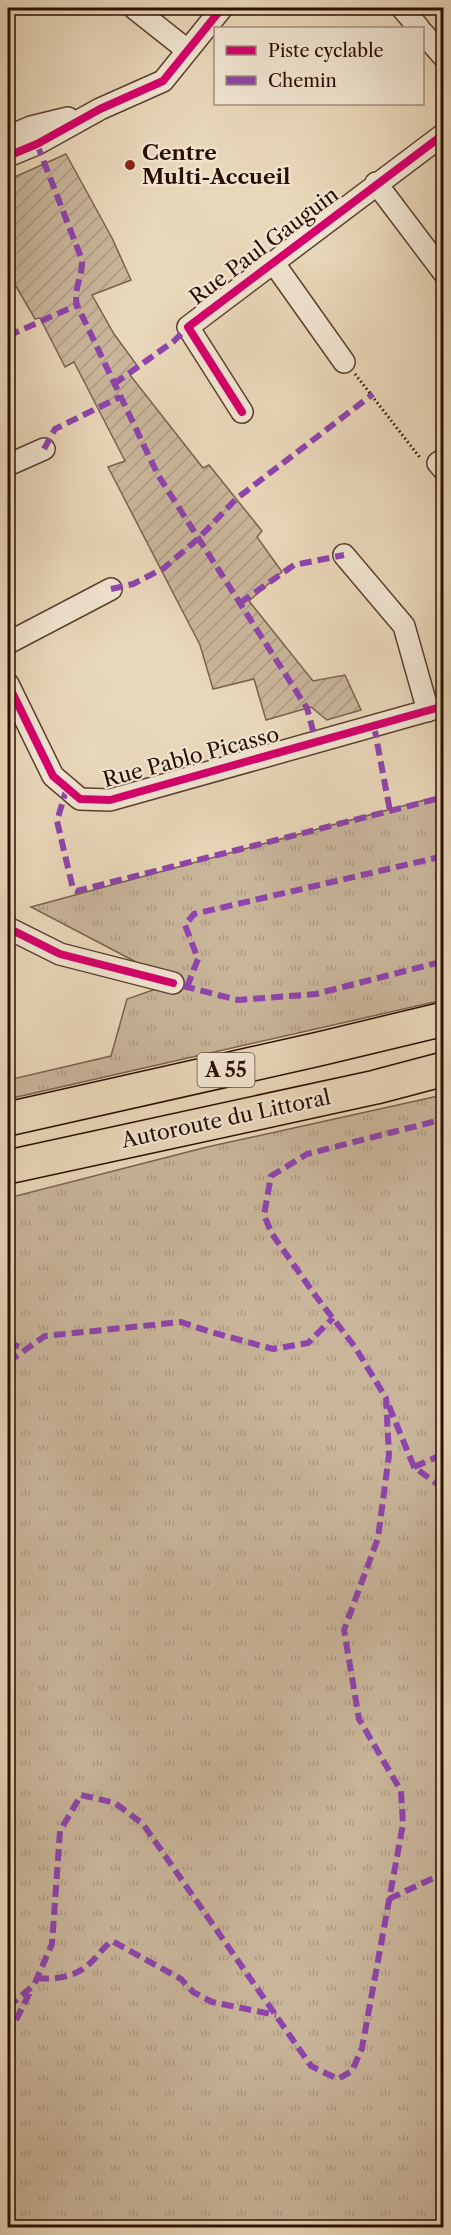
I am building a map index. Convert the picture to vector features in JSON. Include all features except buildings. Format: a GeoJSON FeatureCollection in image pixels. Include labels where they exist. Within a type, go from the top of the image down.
{"type":"FeatureCollection","features":[{"type":"Feature","properties":{"kind":"highway","name":"A 55"},"geometry":{"type":"LineString","coordinates":[[8,1119],[444,1019]]}},
{"type":"Feature","properties":{"kind":"highway","name":"Autoroute du Littoral"},"geometry":{"type":"LineString","coordinates":[[8,1167],[375,1087],[444,1069]]}},
{"type":"Feature","properties":{"kind":"street"},"geometry":{"type":"LineString","coordinates":[[135,8],[187,50]]}},
{"type":"Feature","properties":{"kind":"street"},"geometry":{"type":"LineString","coordinates":[[8,156],[37,144],[100,109],[162,81],[222,8]]}},
{"type":"Feature","properties":{"kind":"street"},"geometry":{"type":"LineString","coordinates":[[402,8],[418,27]]}},
{"type":"Feature","properties":{"kind":"street"},"geometry":{"type":"LineString","coordinates":[[424,33],[444,57]]}},
{"type":"Feature","properties":{"kind":"street"},"geometry":{"type":"LineString","coordinates":[[8,137],[31,127],[100,109]]}},
{"type":"Feature","properties":{"kind":"street","name":"Rue Paul Gauguin"},"geometry":{"type":"LineString","coordinates":[[242,412],[188,327],[376,183],[444,134]]}},
{"type":"Feature","properties":{"kind":"street"},"geometry":{"type":"LineString","coordinates":[[376,183],[444,273]]}},
{"type":"Feature","properties":{"kind":"street"},"geometry":{"type":"LineString","coordinates":[[273,262],[344,362]]}},
{"type":"Feature","properties":{"kind":"street"},"geometry":{"type":"LineString","coordinates":[[8,465],[44,449]]}},
{"type":"Feature","properties":{"kind":"street"},"geometry":{"type":"LineString","coordinates":[[344,555],[404,626],[436,709]]}},
{"type":"Feature","properties":{"kind":"street"},"geometry":{"type":"LineString","coordinates":[[8,643],[111,590]]}},
{"type":"Feature","properties":{"kind":"street","name":"Rue Pablo Picasso"},"geometry":{"type":"LineString","coordinates":[[8,684],[53,776],[80,799],[110,800],[436,709]]}},
{"type":"Feature","properties":{"kind":"street"},"geometry":{"type":"LineString","coordinates":[[8,928],[60,954],[173,983]]}},
{"type":"Feature","properties":{"kind":"path"},"geometry":{"type":"LineString","coordinates":[[344,362],[373,394],[426,465],[442,464]]}},
{"type":"Feature","properties":{"kind":"green space"},"geometry":{"type":"Polygon","coordinates":[[[66,154],[112,238],[131,280],[92,295],[114,334],[139,368],[130,375],[203,468],[209,465],[262,531],[257,537],[282,572],[249,601],[313,681],[345,675],[361,710],[327,720],[311,707],[266,720],[254,679],[213,689],[200,645],[108,467],[125,461],[74,362],[65,367],[40,318],[35,319],[13,281],[8,283],[8,180],[66,154]]]}},
{"type":"Feature","properties":{"kind":"green space"},"geometry":{"type":"Polygon","coordinates":[[[443,795],[443,1000],[8,1099],[8,1080],[111,1056],[127,999],[156,989],[159,974],[31,907],[443,795]]]}},
{"type":"Feature","properties":{"kind":"green space"},"geometry":{"type":"Polygon","coordinates":[[[443,1095],[443,2227],[8,2227],[8,1198],[207,1147],[443,1095]]]}},
{"type":"Feature","properties":{"kind":"marked path"},"geometry":{"type":"LineString","coordinates":[[37,144],[82,260],[76,293],[77,305],[158,475],[307,708],[316,742]]}},
{"type":"Feature","properties":{"kind":"marked path"},"geometry":{"type":"LineString","coordinates":[[8,336],[77,305]]}},
{"type":"Feature","properties":{"kind":"marked path"},"geometry":{"type":"LineString","coordinates":[[114,384],[174,341],[188,327]]}},
{"type":"Feature","properties":{"kind":"marked path"},"geometry":{"type":"LineString","coordinates":[[111,589],[133,584],[164,568],[199,538],[236,499],[373,394]]}},
{"type":"Feature","properties":{"kind":"marked path"},"geometry":{"type":"LineString","coordinates":[[44,449],[55,429],[120,397]]}},
{"type":"Feature","properties":{"kind":"marked path"},"geometry":{"type":"LineString","coordinates":[[240,603],[294,565],[344,555]]}},
{"type":"Feature","properties":{"kind":"marked path"},"geometry":{"type":"LineString","coordinates":[[374,726],[390,811]]}},
{"type":"Feature","properties":{"kind":"marked path"},"geometry":{"type":"LineString","coordinates":[[67,787],[57,821],[73,889],[77,891],[444,797]]}},
{"type":"Feature","properties":{"kind":"marked path"},"geometry":{"type":"LineString","coordinates":[[187,987],[198,959],[185,925],[194,914],[444,856]]}},
{"type":"Feature","properties":{"kind":"marked path"},"geometry":{"type":"LineString","coordinates":[[183,986],[238,1000],[316,994],[444,961]]}},
{"type":"Feature","properties":{"kind":"marked path"},"geometry":{"type":"LineString","coordinates":[[8,2007],[34,1985],[52,1944],[60,1831],[81,1795],[115,1803],[143,1824],[311,2066],[338,2079],[352,2071],[362,2048],[403,1824],[401,1791],[359,1719],[344,1630],[378,1538],[389,1455],[386,1398],[355,1347],[272,1234],[264,1215],[271,1176],[307,1154],[444,1119]]}},
{"type":"Feature","properties":{"kind":"marked path"},"geometry":{"type":"LineString","coordinates":[[8,1362],[45,1336],[181,1322],[273,1349],[308,1343],[333,1318]]}},
{"type":"Feature","properties":{"kind":"marked path"},"geometry":{"type":"LineString","coordinates":[[8,1342],[24,1349]]}},
{"type":"Feature","properties":{"kind":"marked path"},"geometry":{"type":"LineString","coordinates":[[389,1406],[414,1467],[444,1489]]}},
{"type":"Feature","properties":{"kind":"marked path"},"geometry":{"type":"LineString","coordinates":[[414,1467],[444,1454]]}},
{"type":"Feature","properties":{"kind":"marked path"},"geometry":{"type":"LineString","coordinates":[[389,1899],[444,1873]]}},
{"type":"Feature","properties":{"kind":"marked path"},"geometry":{"type":"LineString","coordinates":[[37,1978],[71,1975],[83,1969],[112,1941],[181,1979],[193,1992],[212,2002],[276,2015]]}},
{"type":"Feature","properties":{"kind":"marked path"},"geometry":{"type":"LineString","coordinates":[[8,2036],[31,1990]]}},
{"type":"Feature","properties":{"kind":"cycle path"},"geometry":{"type":"LineString","coordinates":[[8,156],[37,144],[100,109],[163,81],[222,8]]}},
{"type":"Feature","properties":{"kind":"cycle path"},"geometry":{"type":"LineString","coordinates":[[242,412],[188,327],[444,134]]}},
{"type":"Feature","properties":{"kind":"cycle path"},"geometry":{"type":"LineString","coordinates":[[8,684],[53,776],[80,799],[110,800],[444,706]]}},
{"type":"Feature","properties":{"kind":"cycle path"},"geometry":{"type":"LineString","coordinates":[[8,928],[60,954],[173,983]]}},
{"type":"Feature","properties":{"kind":"place","name":"Centre Multi-Accueil"},"geometry":{"type":"Point","coordinates":[130,165]}}]}
